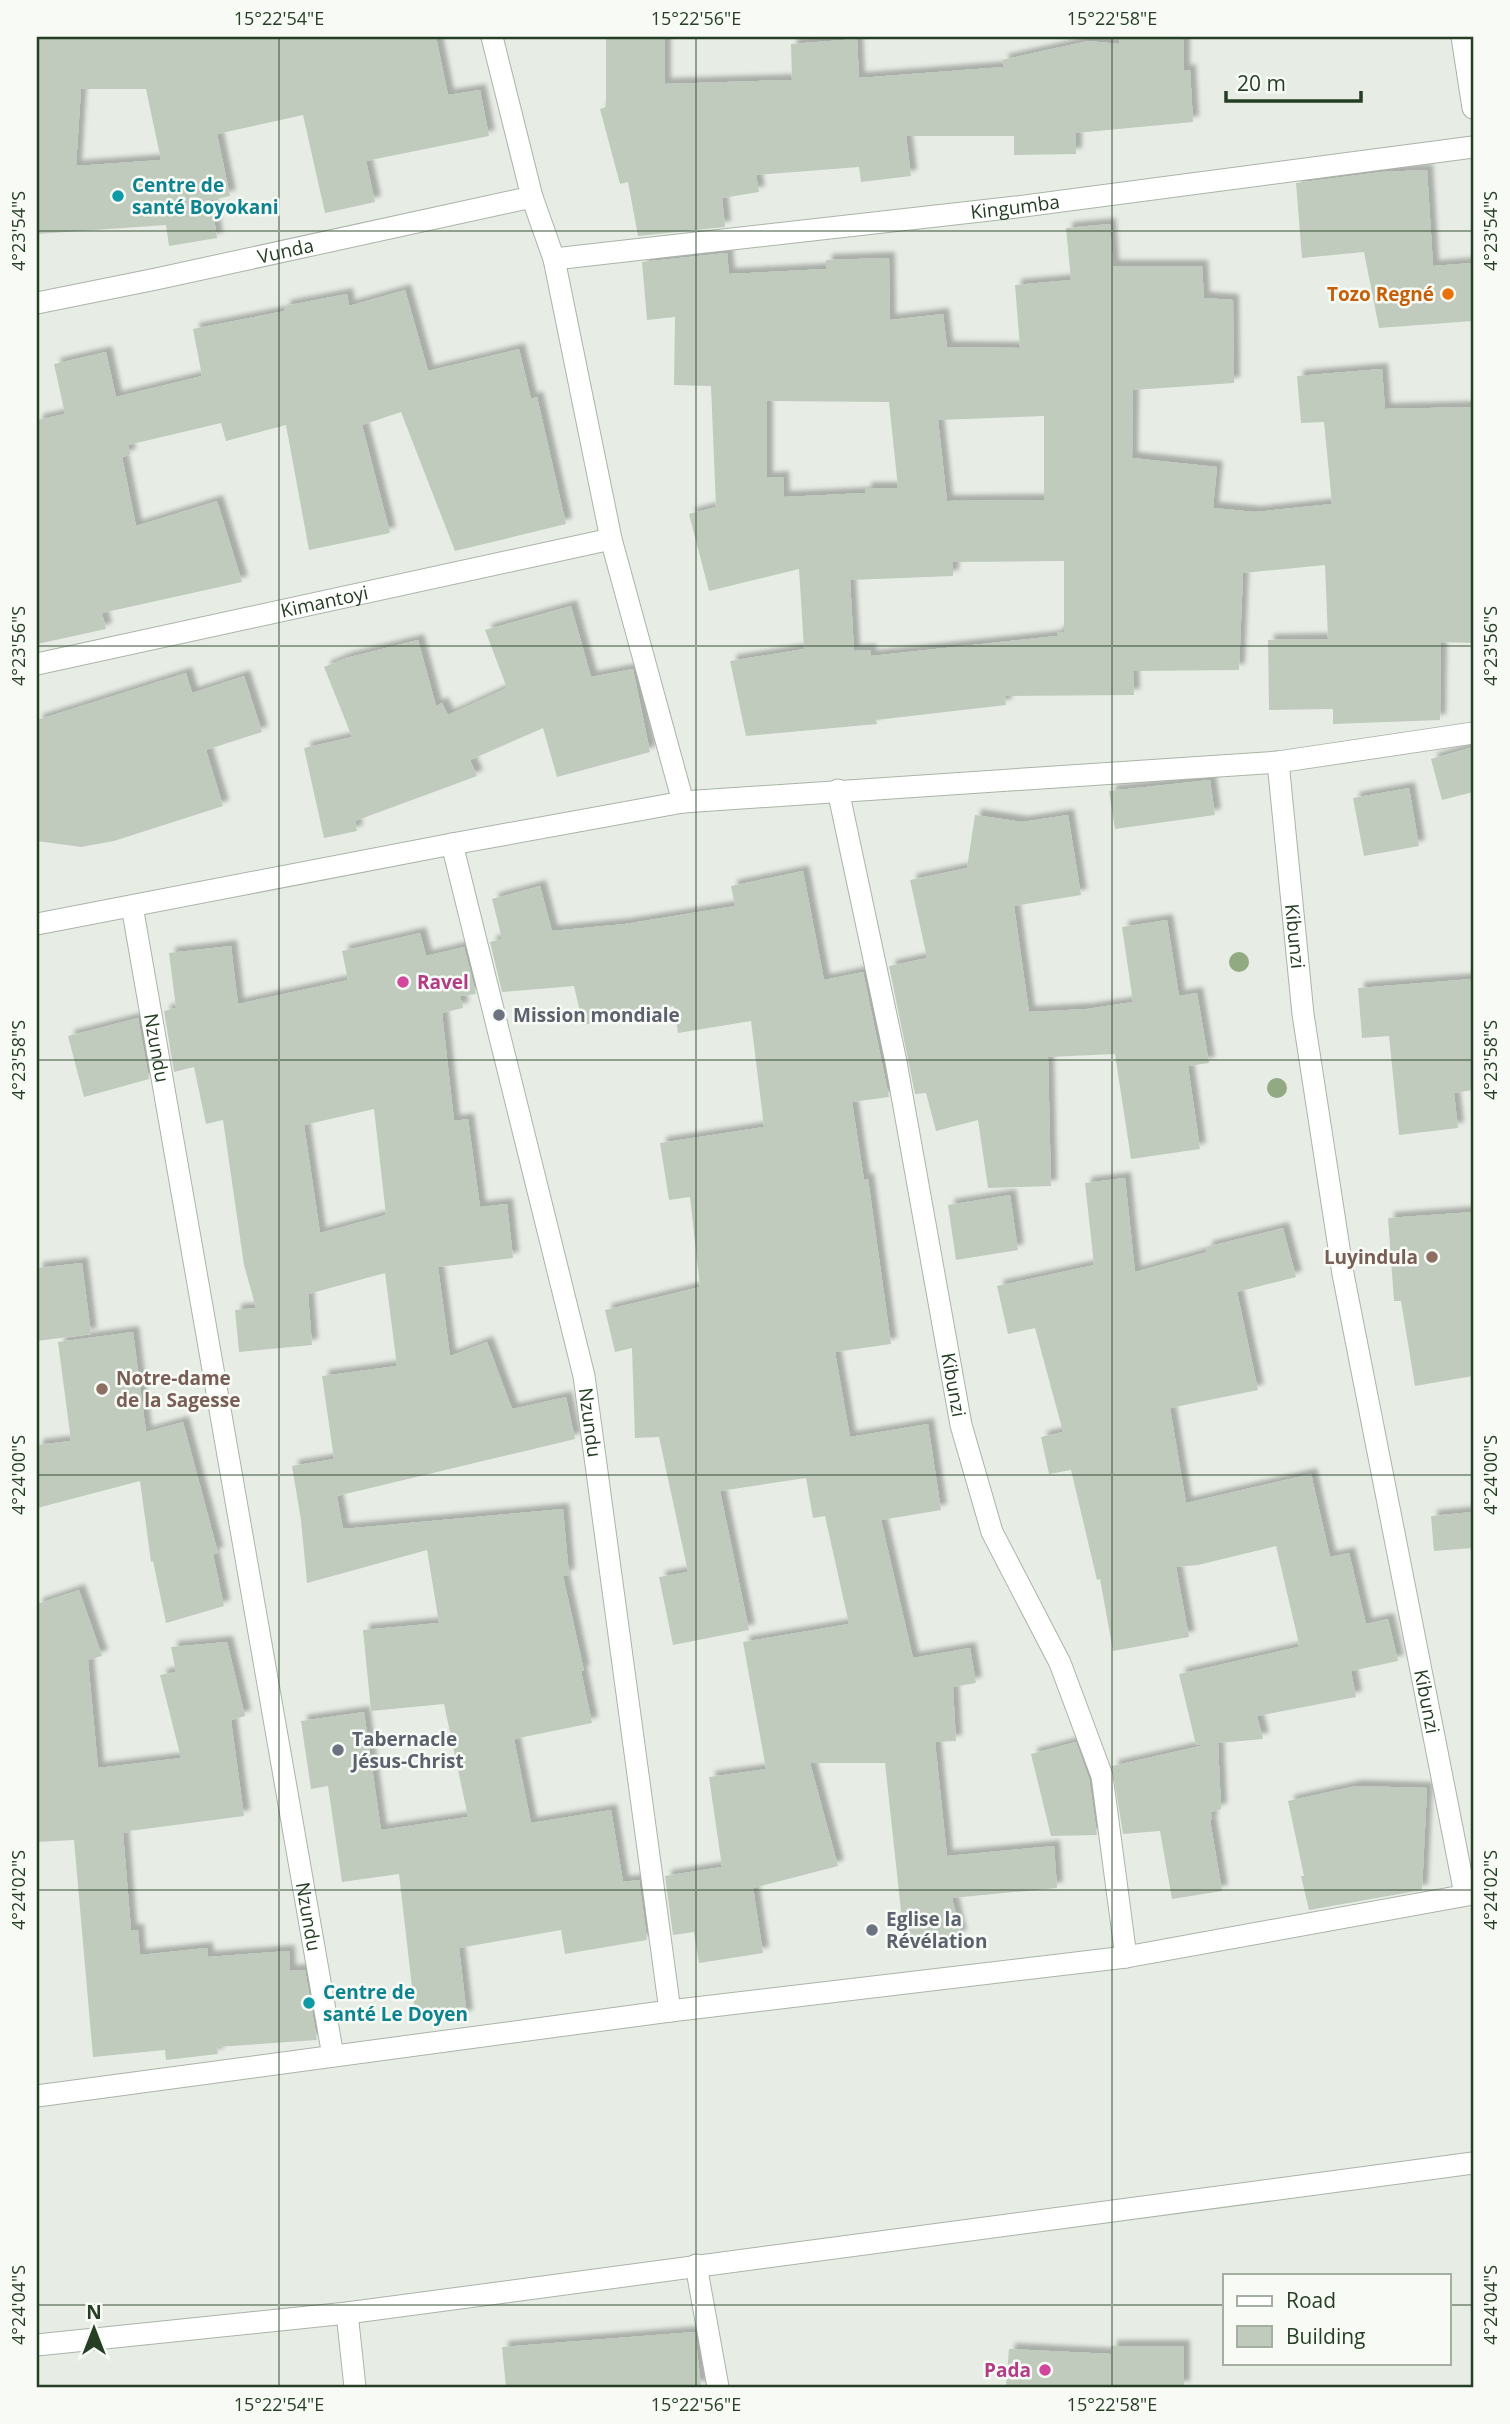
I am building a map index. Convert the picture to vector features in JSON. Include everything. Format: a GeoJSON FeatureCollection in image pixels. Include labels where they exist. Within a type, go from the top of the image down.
{"type":"FeatureCollection","features":[{"type":"Feature","properties":{"kind":"street"},"geometry":{"type":"LineString","coordinates":[[492,37],[532,197],[554,259],[611,539],[683,802]]}},
{"type":"Feature","properties":{"kind":"street"},"geometry":{"type":"LineString","coordinates":[[1462,37],[1473,108]]}},
{"type":"Feature","properties":{"kind":"street","name":"Kingumba"},"geometry":{"type":"LineString","coordinates":[[554,259],[1016,207],[1473,147]]}},
{"type":"Feature","properties":{"kind":"street","name":"Vunda"},"geometry":{"type":"LineString","coordinates":[[37,303],[532,197]]}},
{"type":"Feature","properties":{"kind":"street","name":"Kimantoyi"},"geometry":{"type":"LineString","coordinates":[[37,664],[611,539]]}},
{"type":"Feature","properties":{"kind":"street"},"geometry":{"type":"LineString","coordinates":[[37,924],[683,802],[1278,761],[1473,733]]}},
{"type":"Feature","properties":{"kind":"street","name":"Kibunzi"},"geometry":{"type":"LineString","coordinates":[[1278,761],[1303,1014],[1343,1274],[1469,1894]]}},
{"type":"Feature","properties":{"kind":"street","name":"Kibunzi"},"geometry":{"type":"LineString","coordinates":[[838,790],[896,1062],[961,1425],[992,1532],[1060,1662],[1102,1776],[1126,1957]]}},
{"type":"Feature","properties":{"kind":"street","name":"Nzundu"},"geometry":{"type":"LineString","coordinates":[[452,844],[584,1376],[670,2011]]}},
{"type":"Feature","properties":{"kind":"street","name":"Nzundu"},"geometry":{"type":"LineString","coordinates":[[132,906],[333,2056]]}},
{"type":"Feature","properties":{"kind":"street"},"geometry":{"type":"LineString","coordinates":[[37,2096],[670,2011],[1126,1957],[1469,1894]]}},
{"type":"Feature","properties":{"kind":"street"},"geometry":{"type":"LineString","coordinates":[[37,2345],[347,2313],[1473,2163]]}},
{"type":"Feature","properties":{"kind":"street"},"geometry":{"type":"LineString","coordinates":[[696,2265],[718,2387]]}},
{"type":"Feature","properties":{"kind":"street"},"geometry":{"type":"LineString","coordinates":[[347,2313],[355,2387]]}},
{"type":"Feature","properties":{"kind":"building"},"geometry":{"type":"Polygon","coordinates":[[[37,37],[436,37],[448,95],[480,90],[489,136],[366,161],[375,202],[325,213],[303,115],[217,134],[230,196],[211,200],[217,238],[169,246],[166,225],[37,234],[37,37]],[[81,89],[76,166],[161,160],[146,89],[81,89]]]}},
{"type":"Feature","properties":{"kind":"building"},"geometry":{"type":"Polygon","coordinates":[[[606,37],[665,37],[665,84],[792,80],[791,44],[857,39],[859,78],[1004,67],[1002,60],[1088,41],[1119,44],[1119,37],[1184,40],[1184,71],[1190,70],[1193,122],[1076,133],[1076,154],[1014,155],[1014,136],[906,136],[911,176],[861,182],[859,167],[756,175],[759,192],[722,198],[725,227],[638,236],[628,182],[620,184],[600,109],[606,107],[606,37]]]}},
{"type":"Feature","properties":{"kind":"building"},"geometry":{"type":"Polygon","coordinates":[[[1427,170],[1433,266],[1473,263],[1473,321],[1379,328],[1364,252],[1302,258],[1296,183],[1382,172],[1427,170]]]}},
{"type":"Feature","properties":{"kind":"building"},"geometry":{"type":"Polygon","coordinates":[[[1110,224],[1113,266],[1202,266],[1204,298],[1233,300],[1234,383],[1133,390],[1132,458],[1217,467],[1213,508],[1255,512],[1332,504],[1324,422],[1301,423],[1297,376],[1382,369],[1385,409],[1473,407],[1473,643],[1441,642],[1440,720],[1333,724],[1333,709],[1269,710],[1268,640],[1328,639],[1325,565],[1243,573],[1239,670],[1133,671],[1134,695],[1005,696],[1006,705],[876,720],[877,724],[746,736],[730,661],[804,649],[799,569],[709,591],[689,514],[716,507],[711,386],[674,385],[675,317],[647,320],[642,262],[727,253],[729,274],[826,269],[826,260],[889,258],[890,320],[943,314],[947,347],[1020,348],[1015,285],[1071,280],[1066,228],[1110,224]],[[767,401],[767,478],[783,477],[784,497],[866,493],[865,488],[898,488],[889,402],[767,401]],[[1044,416],[938,420],[947,501],[1044,500],[1044,416]],[[1064,561],[953,562],[953,576],[850,580],[854,651],[870,650],[871,656],[1057,636],[1057,632],[1064,632],[1064,561]]]}},
{"type":"Feature","properties":{"kind":"building"},"geometry":{"type":"Polygon","coordinates":[[[405,290],[428,371],[519,349],[531,399],[537,397],[566,524],[455,551],[401,412],[362,425],[390,533],[309,550],[286,425],[226,441],[221,423],[128,445],[130,455],[122,457],[136,526],[217,501],[242,582],[102,613],[106,629],[37,644],[37,420],[65,414],[54,364],[106,352],[116,397],[202,376],[193,329],[285,311],[284,306],[347,294],[349,306],[405,290]]]}},
{"type":"Feature","properties":{"kind":"building"},"geometry":{"type":"Polygon","coordinates":[[[571,606],[591,677],[633,669],[650,752],[557,777],[543,728],[470,760],[477,776],[355,821],[357,831],[324,838],[304,748],[352,737],[324,667],[346,658],[418,640],[436,706],[442,703],[448,715],[507,688],[485,630],[571,606]]]}},
{"type":"Feature","properties":{"kind":"building"},"geometry":{"type":"Polygon","coordinates":[[[186,673],[192,693],[244,676],[262,732],[206,750],[223,806],[114,841],[81,847],[37,841],[37,720],[186,673]]]}},
{"type":"Feature","properties":{"kind":"building"},"geometry":{"type":"Polygon","coordinates":[[[1473,747],[1473,792],[1442,800],[1431,759],[1473,747]]]}},
{"type":"Feature","properties":{"kind":"building"},"geometry":{"type":"Polygon","coordinates":[[[1210,780],[1215,815],[1115,829],[1109,791],[1210,780]]]}},
{"type":"Feature","properties":{"kind":"building"},"geometry":{"type":"Polygon","coordinates":[[[1409,788],[1419,846],[1364,856],[1353,798],[1409,788]]]}},
{"type":"Feature","properties":{"kind":"building"},"geometry":{"type":"Polygon","coordinates":[[[975,815],[1022,822],[1068,815],[1081,895],[1014,906],[1029,1012],[1087,1009],[1133,1002],[1122,927],[1167,920],[1179,996],[1197,993],[1209,1063],[1188,1066],[1200,1149],[1131,1159],[1115,1054],[1048,1057],[1051,1186],[988,1188],[978,1120],[936,1131],[926,1093],[915,1094],[889,966],[927,958],[910,880],[967,868],[975,815]]]}},
{"type":"Feature","properties":{"kind":"building"},"geometry":{"type":"Polygon","coordinates":[[[803,871],[824,980],[863,972],[889,1097],[852,1102],[864,1180],[868,1179],[891,1344],[835,1352],[850,1437],[928,1424],[941,1510],[881,1520],[913,1658],[970,1648],[976,1683],[953,1687],[956,1741],[935,1742],[947,1856],[1054,1846],[1057,1888],[952,1898],[961,1936],[905,1948],[885,1763],[810,1763],[838,1866],[753,1888],[763,1953],[699,1963],[694,1932],[673,1935],[665,1876],[722,1867],[709,1777],[766,1769],[743,1642],[849,1624],[825,1516],[813,1518],[806,1478],[720,1491],[749,1630],[673,1645],[659,1577],[688,1572],[659,1437],[635,1438],[632,1348],[615,1352],[605,1310],[700,1287],[690,1197],[669,1200],[660,1143],[764,1127],[751,1021],[678,1033],[674,1006],[583,1025],[574,986],[502,992],[490,942],[502,939],[492,899],[540,886],[552,931],[625,924],[735,906],[731,886],[803,871]]]}},
{"type":"Feature","properties":{"kind":"building"},"geometry":{"type":"Polygon","coordinates":[[[420,933],[426,956],[464,947],[476,994],[460,996],[463,1008],[442,1013],[454,1121],[468,1119],[480,1207],[507,1204],[513,1258],[438,1267],[450,1356],[487,1342],[512,1409],[566,1397],[575,1439],[337,1496],[343,1529],[563,1509],[569,1575],[563,1576],[584,1671],[581,1671],[592,1723],[514,1739],[531,1823],[611,1810],[623,1882],[639,1880],[647,1940],[565,1954],[561,1930],[459,1948],[467,2016],[416,2022],[399,1874],[342,1882],[328,1786],[311,1789],[301,1721],[364,1712],[381,1830],[468,1817],[444,1704],[371,1711],[363,1630],[439,1623],[427,1550],[307,1583],[292,1466],[334,1459],[322,1376],[397,1366],[385,1273],[308,1294],[312,1345],[239,1352],[235,1310],[256,1308],[244,1265],[223,1120],[206,1124],[194,1067],[174,1072],[164,1011],[176,1008],[169,953],[231,946],[238,1004],[348,980],[342,951],[420,933]],[[374,1109],[304,1125],[320,1233],[386,1215],[374,1109]]]}},
{"type":"Feature","properties":{"kind":"building"},"geometry":{"type":"Polygon","coordinates":[[[1473,979],[1473,1090],[1454,1093],[1458,1128],[1399,1135],[1389,1036],[1362,1038],[1358,988],[1473,979]]]}},
{"type":"Feature","properties":{"kind":"building"},"geometry":{"type":"Polygon","coordinates":[[[138,1018],[149,1079],[84,1097],[68,1036],[138,1018]]]}},
{"type":"Feature","properties":{"kind":"building"},"geometry":{"type":"Polygon","coordinates":[[[1125,1178],[1135,1272],[1207,1252],[1206,1247],[1283,1228],[1296,1277],[1237,1292],[1258,1390],[1170,1408],[1186,1503],[1311,1474],[1330,1557],[1349,1553],[1366,1624],[1388,1619],[1398,1661],[1351,1671],[1356,1697],[1257,1716],[1263,1739],[1218,1743],[1221,1809],[1211,1812],[1210,1820],[1222,1891],[1172,1899],[1160,1831],[1123,1834],[1112,1766],[1209,1744],[1196,1745],[1179,1674],[1298,1647],[1299,1644],[1276,1546],[1198,1565],[1176,1567],[1189,1637],[1113,1651],[1100,1579],[1097,1580],[1071,1470],[1049,1474],[1041,1437],[1063,1432],[1035,1328],[1008,1334],[997,1286],[1094,1265],[1085,1183],[1125,1178]]]}},
{"type":"Feature","properties":{"kind":"building"},"geometry":{"type":"Polygon","coordinates":[[[1010,1195],[1018,1250],[956,1260],[948,1205],[1010,1195]]]}},
{"type":"Feature","properties":{"kind":"building"},"geometry":{"type":"Polygon","coordinates":[[[1473,1212],[1473,1376],[1415,1386],[1401,1301],[1394,1301],[1388,1218],[1473,1212]]]}},
{"type":"Feature","properties":{"kind":"building"},"geometry":{"type":"Polygon","coordinates":[[[82,1263],[91,1334],[37,1341],[37,1268],[82,1263]]]}},
{"type":"Feature","properties":{"kind":"building"},"geometry":{"type":"Polygon","coordinates":[[[133,1332],[146,1432],[183,1422],[218,1553],[213,1554],[224,1606],[166,1623],[153,1561],[151,1562],[140,1481],[37,1508],[37,1445],[71,1441],[58,1342],[133,1332]]]}},
{"type":"Feature","properties":{"kind":"building"},"geometry":{"type":"Polygon","coordinates":[[[1473,1512],[1473,1548],[1434,1551],[1431,1516],[1473,1512]]]}},
{"type":"Feature","properties":{"kind":"building"},"geometry":{"type":"Polygon","coordinates":[[[79,1590],[102,1656],[88,1660],[98,1768],[181,1758],[160,1675],[176,1672],[171,1647],[227,1642],[245,1716],[231,1720],[244,1816],[123,1833],[131,1930],[138,1930],[140,1955],[207,1948],[208,1957],[289,1951],[290,1971],[305,1970],[317,2040],[217,2047],[218,2054],[166,2060],[165,2050],[93,2057],[74,1840],[37,1842],[37,1604],[79,1590]]]}},
{"type":"Feature","properties":{"kind":"building"},"geometry":{"type":"Polygon","coordinates":[[[1076,1742],[1089,1779],[1097,1835],[1051,1836],[1031,1754],[1076,1742]]]}},
{"type":"Feature","properties":{"kind":"building"},"geometry":{"type":"Polygon","coordinates":[[[1356,1786],[1427,1788],[1422,1890],[1309,1910],[1288,1801],[1356,1786]]]}},
{"type":"Feature","properties":{"kind":"building"},"geometry":{"type":"Polygon","coordinates":[[[695,2332],[701,2387],[506,2387],[502,2347],[695,2332]]]}},
{"type":"Feature","properties":{"kind":"building"},"geometry":{"type":"Polygon","coordinates":[[[1111,2346],[1184,2346],[1184,2387],[1006,2387],[1009,2349],[1111,2354],[1111,2346]]]}},
{"type":"Feature","properties":{"kind":"place","name":"Centre de santé Boyokani"},"geometry":{"type":"Point","coordinates":[118,196]}},
{"type":"Feature","properties":{"kind":"place","name":"Tozo Regné"},"geometry":{"type":"Point","coordinates":[1448,294]}},
{"type":"Feature","properties":{"kind":"place","name":"Ravel"},"geometry":{"type":"Point","coordinates":[403,982]}},
{"type":"Feature","properties":{"kind":"place","name":"Mission mondiale"},"geometry":{"type":"Point","coordinates":[499,1015]}},
{"type":"Feature","properties":{"kind":"place","name":"Luyindula"},"geometry":{"type":"Point","coordinates":[1432,1257]}},
{"type":"Feature","properties":{"kind":"place","name":"Notre-dame de la Sagesse"},"geometry":{"type":"Point","coordinates":[102,1389]}},
{"type":"Feature","properties":{"kind":"place","name":"Tabernacle Jésus-Christ"},"geometry":{"type":"Point","coordinates":[338,1750]}},
{"type":"Feature","properties":{"kind":"place","name":"Eglise la Révélation"},"geometry":{"type":"Point","coordinates":[872,1930]}},
{"type":"Feature","properties":{"kind":"place","name":"Centre de santé Le Doyen"},"geometry":{"type":"Point","coordinates":[309,2003]}},
{"type":"Feature","properties":{"kind":"place","name":"Pada"},"geometry":{"type":"Point","coordinates":[1045,2370]}}]}
